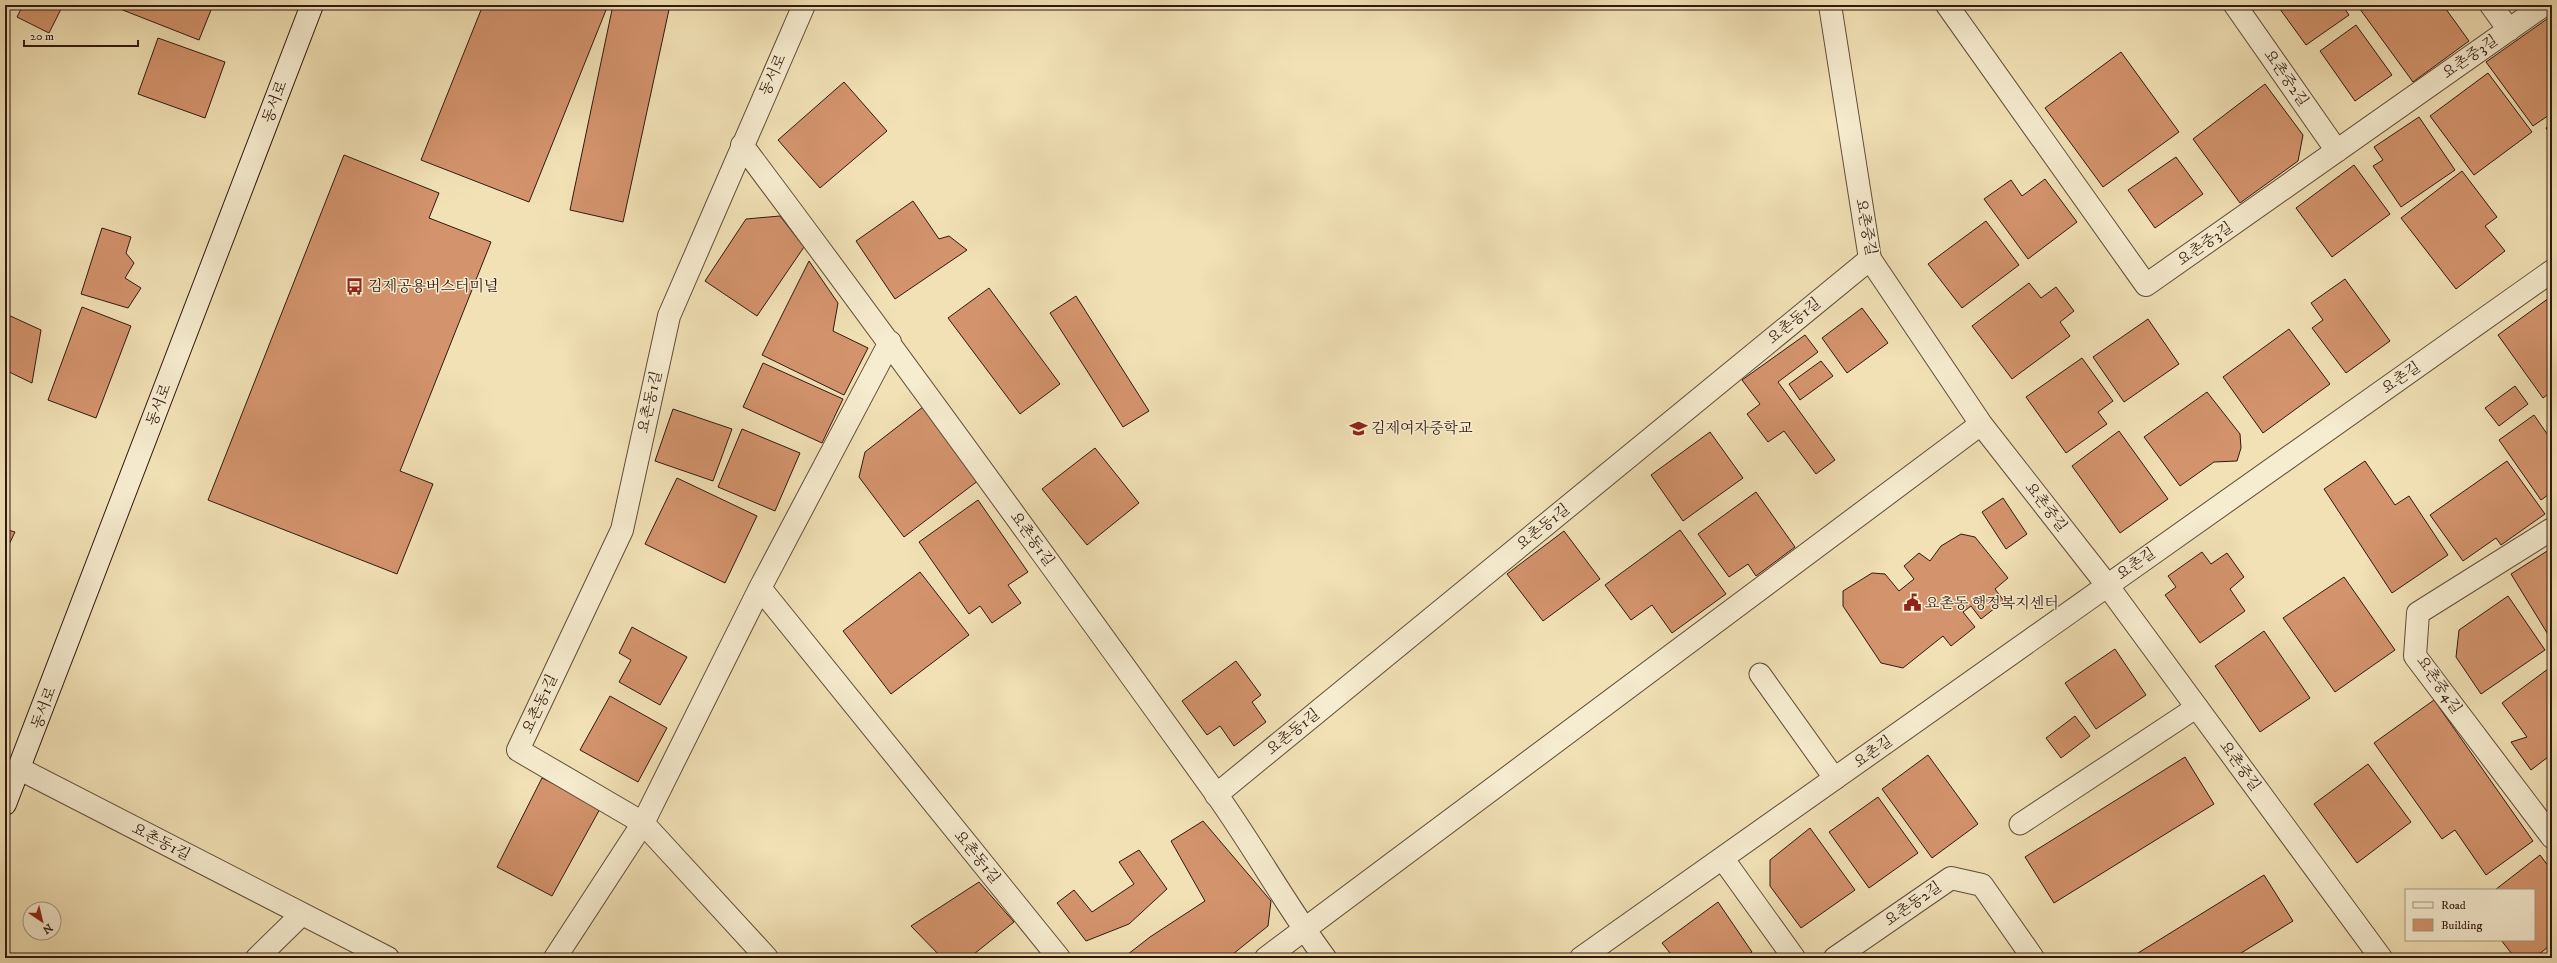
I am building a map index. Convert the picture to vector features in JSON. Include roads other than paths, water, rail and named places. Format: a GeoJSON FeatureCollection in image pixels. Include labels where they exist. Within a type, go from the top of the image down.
{"type":"FeatureCollection","features":[{"type":"Feature","properties":{"kind":"street","name":"동서로"},"geometry":{"type":"LineString","coordinates":[[5,804],[20,769],[312,5]]}},
{"type":"Feature","properties":{"kind":"street","name":"동서로"},"geometry":{"type":"LineString","coordinates":[[742,146],[804,5]]}},
{"type":"Feature","properties":{"kind":"street","name":"요촌중길"},"geometry":{"type":"LineString","coordinates":[[1830,5],[1870,259],[1981,424],[2108,585],[2381,958]]}},
{"type":"Feature","properties":{"kind":"street","name":"요촌중3길"},"geometry":{"type":"LineString","coordinates":[[1947,5],[2146,285],[2544,5]]}},
{"type":"Feature","properties":{"kind":"street","name":"요촌중2길"},"geometry":{"type":"LineString","coordinates":[[2235,5],[2337,151]]}},
{"type":"Feature","properties":{"kind":"street"},"geometry":{"type":"LineString","coordinates":[[2491,5],[2509,30]]}},
{"type":"Feature","properties":{"kind":"street","name":"요촌동1길"},"geometry":{"type":"LineString","coordinates":[[767,958],[643,823],[518,750],[622,530],[670,316],[742,146],[890,342],[1216,794],[1304,930],[1325,958]]}},
{"type":"Feature","properties":{"kind":"street","name":"요촌동1길"},"geometry":{"type":"LineString","coordinates":[[1216,794],[1870,259]]}},
{"type":"Feature","properties":{"kind":"street","name":"요촌길"},"geometry":{"type":"LineString","coordinates":[[1581,958],[2552,271]]}},
{"type":"Feature","properties":{"kind":"street"},"geometry":{"type":"LineString","coordinates":[[555,958],[643,823],[760,588],[890,342]]}},
{"type":"Feature","properties":{"kind":"street"},"geometry":{"type":"LineString","coordinates":[[1266,958],[1981,424]]}},
{"type":"Feature","properties":{"kind":"street","name":"요촌중4길"},"geometry":{"type":"LineString","coordinates":[[2552,529],[2418,614],[2415,656],[2552,837]]}},
{"type":"Feature","properties":{"kind":"street","name":"요촌동1길"},"geometry":{"type":"LineString","coordinates":[[760,588],[1059,958]]}},
{"type":"Feature","properties":{"kind":"street","name":"요촌동1길"},"geometry":{"type":"LineString","coordinates":[[20,769],[388,958]]}},
{"type":"Feature","properties":{"kind":"street"},"geometry":{"type":"LineString","coordinates":[[1723,859],[1794,958]]}},
{"type":"Feature","properties":{"kind":"street","name":"요촌동2길"},"geometry":{"type":"LineString","coordinates":[[1836,958],[1951,878],[1982,886],[2033,958]]}},
{"type":"Feature","properties":{"kind":"street"},"geometry":{"type":"LineString","coordinates":[[257,958],[302,914]]}},
{"type":"Feature","properties":{"kind":"lane"},"geometry":{"type":"LineString","coordinates":[[1760,674],[1835,779]]}},
{"type":"Feature","properties":{"kind":"lane"},"geometry":{"type":"LineString","coordinates":[[2020,824],[2197,708]]}},
{"type":"Feature","properties":{"kind":"place","name":"김제공용버스터미널"},"geometry":{"type":"Point","coordinates":[355,286]}},
{"type":"Feature","properties":{"kind":"place","name":"김제여자중학교"},"geometry":{"type":"Point","coordinates":[1358,428]}},
{"type":"Feature","properties":{"kind":"place","name":"요촌동 행정복지센터"},"geometry":{"type":"Point","coordinates":[1912,603]}}]}
